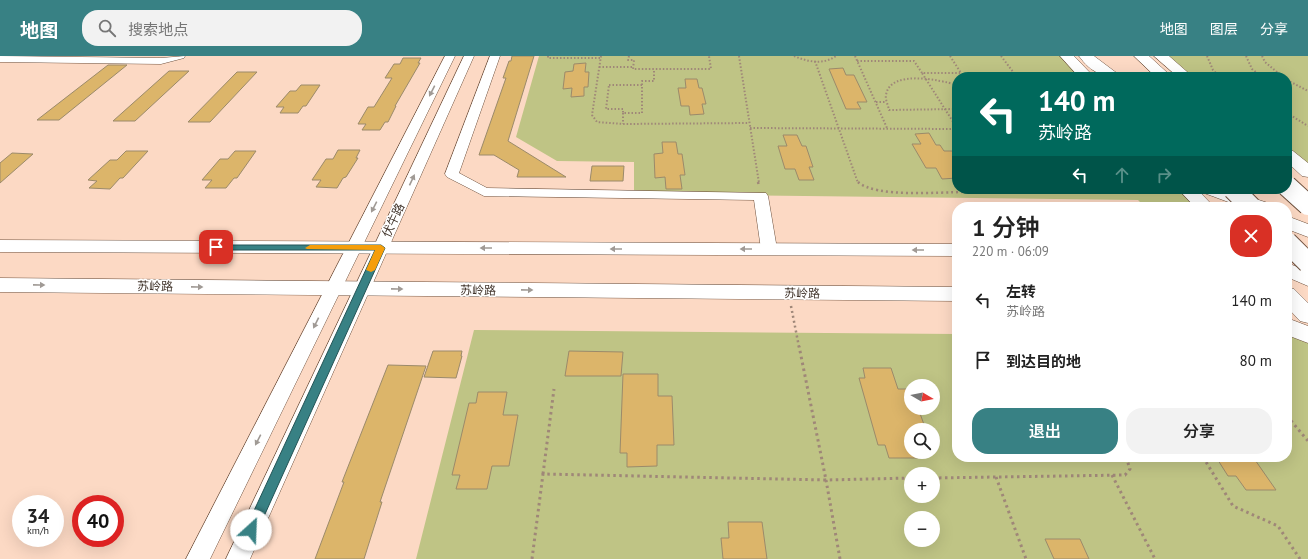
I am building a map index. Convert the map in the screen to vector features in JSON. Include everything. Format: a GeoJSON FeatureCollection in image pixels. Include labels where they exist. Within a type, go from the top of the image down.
{"type":"FeatureCollection","features":[{"type":"Feature","properties":{"kind":"highway"},"geometry":{"type":"LineString","coordinates":[[1086,56],[1099,68],[1106,72]]}},
{"type":"Feature","properties":{"kind":"highway"},"geometry":{"type":"LineString","coordinates":[[1098,56],[1115,72]]}},
{"type":"Feature","properties":{"kind":"highway"},"geometry":{"type":"LineString","coordinates":[[1141,56],[1159,72]]}},
{"type":"Feature","properties":{"kind":"highway"},"geometry":{"type":"LineString","coordinates":[[1148,56],[1161,72]]}},
{"type":"Feature","properties":{"kind":"highway"},"geometry":{"type":"LineString","coordinates":[[1292,190],[1308,204]]}},
{"type":"Feature","properties":{"kind":"highway"},"geometry":{"type":"LineString","coordinates":[[1292,247],[1308,263]]}},
{"type":"Feature","properties":{"kind":"main road"},"geometry":{"type":"LineString","coordinates":[[1068,56],[1082,72]]}},
{"type":"Feature","properties":{"kind":"main road"},"geometry":{"type":"LineString","coordinates":[[1161,56],[1180,72]]}},
{"type":"Feature","properties":{"kind":"main road"},"geometry":{"type":"LineString","coordinates":[[1292,158],[1307,172]]}},
{"type":"Feature","properties":{"kind":"main road"},"geometry":{"type":"LineString","coordinates":[[1192,194],[1199,202]]}},
{"type":"Feature","properties":{"kind":"main road"},"geometry":{"type":"LineString","coordinates":[[1224,194],[1244,201]]}},
{"type":"Feature","properties":{"kind":"main road"},"geometry":{"type":"LineString","coordinates":[[1292,210],[1308,204]]}},
{"type":"Feature","properties":{"kind":"main road"},"geometry":{"type":"LineString","coordinates":[[1292,224],[1308,232]]}},
{"type":"Feature","properties":{"kind":"main road"},"geometry":{"type":"LineString","coordinates":[[0,246],[952,250]]}},
{"type":"Feature","properties":{"kind":"main road"},"geometry":{"type":"LineString","coordinates":[[1292,251],[1308,251]]}},
{"type":"Feature","properties":{"kind":"main road"},"geometry":{"type":"LineString","coordinates":[[1292,271],[1308,279]]}},
{"type":"Feature","properties":{"kind":"main road","name":"苏岭路"},"geometry":{"type":"LineString","coordinates":[[0,285],[952,294]]}},
{"type":"Feature","properties":{"kind":"main road"},"geometry":{"type":"LineString","coordinates":[[1293,297],[1308,316]]}},
{"type":"Feature","properties":{"kind":"main road"},"geometry":{"type":"LineString","coordinates":[[1292,328],[1308,335]]}},
{"type":"Feature","properties":{"kind":"street"},"geometry":{"type":"LineString","coordinates":[[0,59],[161,61],[180,56]]}},
{"type":"Feature","properties":{"kind":"street"},"geometry":{"type":"LineString","coordinates":[[198,559],[450,56]]}},
{"type":"Feature","properties":{"kind":"street"},"geometry":{"type":"LineString","coordinates":[[468,57],[495,57],[452,174],[484,192],[761,196],[769,249]]}},
{"type":"Feature","properties":{"kind":"street","name":"伏牛路"},"geometry":{"type":"LineString","coordinates":[[238,559],[468,57]]}},
{"type":"Feature","properties":{"kind":"path"},"geometry":{"type":"LineString","coordinates":[[548,56],[548,58],[600,57],[592,115],[597,122],[622,124],[749,123]]}},
{"type":"Feature","properties":{"kind":"path"},"geometry":{"type":"LineString","coordinates":[[629,56],[628,60],[634,60],[633,67]]}},
{"type":"Feature","properties":{"kind":"path"},"geometry":{"type":"LineString","coordinates":[[599,67],[633,67],[633,69],[711,69],[708,56]]}},
{"type":"Feature","properties":{"kind":"path"},"geometry":{"type":"LineString","coordinates":[[739,56],[761,196]]}},
{"type":"Feature","properties":{"kind":"path"},"geometry":{"type":"LineString","coordinates":[[794,56],[815,61],[830,60],[836,56]]}},
{"type":"Feature","properties":{"kind":"path"},"geometry":{"type":"LineString","coordinates":[[855,56],[888,128]]}},
{"type":"Feature","properties":{"kind":"path"},"geometry":{"type":"LineString","coordinates":[[950,56],[960,72]]}},
{"type":"Feature","properties":{"kind":"path"},"geometry":{"type":"LineString","coordinates":[[1001,56],[1014,72]]}},
{"type":"Feature","properties":{"kind":"path"},"geometry":{"type":"LineString","coordinates":[[1207,56],[1215,72]]}},
{"type":"Feature","properties":{"kind":"path"},"geometry":{"type":"LineString","coordinates":[[1246,56],[1252,69],[1256,72]]}},
{"type":"Feature","properties":{"kind":"path"},"geometry":{"type":"LineString","coordinates":[[1262,56],[1264,62],[1277,72]]}},
{"type":"Feature","properties":{"kind":"path"},"geometry":{"type":"LineString","coordinates":[[815,61],[858,183],[868,188],[894,192],[952,192]]}},
{"type":"Feature","properties":{"kind":"path"},"geometry":{"type":"LineString","coordinates":[[857,61],[914,61],[952,120]]}},
{"type":"Feature","properties":{"kind":"path"},"geometry":{"type":"LineString","coordinates":[[623,113],[642,113],[642,81],[654,81],[654,69]]}},
{"type":"Feature","properties":{"kind":"path"},"geometry":{"type":"LineString","coordinates":[[922,73],[952,73]]}},
{"type":"Feature","properties":{"kind":"path"},"geometry":{"type":"LineString","coordinates":[[952,85],[926,79],[911,79],[896,81],[888,86],[885,91],[886,102],[889,110],[952,109]]}},
{"type":"Feature","properties":{"kind":"path"},"geometry":{"type":"LineString","coordinates":[[1292,83],[1308,91]]}},
{"type":"Feature","properties":{"kind":"path"},"geometry":{"type":"LineString","coordinates":[[622,124],[623,109],[606,109],[609,85],[642,85]]}},
{"type":"Feature","properties":{"kind":"path"},"geometry":{"type":"LineString","coordinates":[[876,102],[886,102]]}},
{"type":"Feature","properties":{"kind":"path"},"geometry":{"type":"LineString","coordinates":[[1292,116],[1308,126]]}},
{"type":"Feature","properties":{"kind":"path"},"geometry":{"type":"LineString","coordinates":[[750,128],[952,128]]}},
{"type":"Feature","properties":{"kind":"path"},"geometry":{"type":"LineString","coordinates":[[789,293],[840,559]]}},
{"type":"Feature","properties":{"kind":"path"},"geometry":{"type":"LineString","coordinates":[[532,559],[554,390]]}},
{"type":"Feature","properties":{"kind":"path"},"geometry":{"type":"LineString","coordinates":[[1292,422],[1308,442]]}},
{"type":"Feature","properties":{"kind":"path"},"geometry":{"type":"LineString","coordinates":[[940,478],[1125,475],[1130,469],[1128,462]]}},
{"type":"Feature","properties":{"kind":"path"},"geometry":{"type":"LineString","coordinates":[[1206,462],[1234,506],[1278,526],[1300,559]]}},
{"type":"Feature","properties":{"kind":"path"},"geometry":{"type":"LineString","coordinates":[[543,474],[826,480],[904,478]]}},
{"type":"Feature","properties":{"kind":"path"},"geometry":{"type":"LineString","coordinates":[[1112,475],[1155,559]]}},
{"type":"Feature","properties":{"kind":"path"},"geometry":{"type":"LineString","coordinates":[[996,477],[1026,559]]}},
{"type":"Feature","properties":{"kind":"green space"},"geometry":{"type":"Polygon","coordinates":[[[539,56],[1067,56],[1082,72],[952,72],[952,194],[1192,194],[1200,202],[634,194],[634,162],[557,161],[516,137],[539,56]]]}},
{"type":"Feature","properties":{"kind":"green space"},"geometry":{"type":"Polygon","coordinates":[[[1161,56],[1308,56],[1308,172],[1292,158],[1292,72],[1180,72],[1161,56]]]}},
{"type":"Feature","properties":{"kind":"green space"},"geometry":{"type":"Polygon","coordinates":[[[1292,328],[1308,335],[1308,559],[416,559],[474,330],[952,334],[952,462],[1292,462],[1292,328]]]}},
{"type":"Feature","properties":{"kind":"building"},"geometry":{"type":"Polygon","coordinates":[[[512,56],[534,56],[508,141],[566,177],[517,177],[519,170],[494,155],[479,155],[506,78],[503,78],[512,56]]]}},
{"type":"Feature","properties":{"kind":"building"},"geometry":{"type":"Polygon","coordinates":[[[403,58],[421,58],[418,63],[420,63],[395,106],[388,122],[385,122],[380,130],[362,130],[366,124],[358,124],[368,107],[374,107],[392,78],[385,78],[394,64],[400,64],[403,58]]]}},
{"type":"Feature","properties":{"kind":"building"},"geometry":{"type":"Polygon","coordinates":[[[586,63],[585,72],[589,72],[588,87],[584,87],[584,96],[571,97],[572,88],[563,89],[565,72],[573,71],[574,64],[586,63]]]}},
{"type":"Feature","properties":{"kind":"building"},"geometry":{"type":"Polygon","coordinates":[[[108,65],[127,65],[59,120],[37,120],[108,65]]]}},
{"type":"Feature","properties":{"kind":"building"},"geometry":{"type":"Polygon","coordinates":[[[843,68],[846,75],[854,75],[867,102],[857,102],[861,109],[846,109],[829,69],[843,68]]]}},
{"type":"Feature","properties":{"kind":"building"},"geometry":{"type":"Polygon","coordinates":[[[169,71],[189,71],[135,121],[113,121],[169,71]]]}},
{"type":"Feature","properties":{"kind":"building"},"geometry":{"type":"Polygon","coordinates":[[[237,72],[257,72],[210,122],[188,122],[237,72]]]}},
{"type":"Feature","properties":{"kind":"building"},"geometry":{"type":"Polygon","coordinates":[[[685,79],[697,79],[699,88],[702,88],[706,104],[702,104],[704,114],[690,115],[689,106],[681,106],[678,88],[686,88],[685,79]]]}},
{"type":"Feature","properties":{"kind":"building"},"geometry":{"type":"Polygon","coordinates":[[[301,85],[320,85],[306,106],[303,106],[298,113],[280,113],[284,107],[276,107],[290,91],[296,91],[301,85]]]}},
{"type":"Feature","properties":{"kind":"building"},"geometry":{"type":"Polygon","coordinates":[[[929,133],[936,145],[940,145],[944,151],[952,151],[952,178],[942,179],[936,168],[926,168],[912,144],[921,144],[915,134],[929,133]]]}},
{"type":"Feature","properties":{"kind":"building"},"geometry":{"type":"Polygon","coordinates":[[[783,135],[797,135],[802,146],[806,146],[813,167],[809,167],[814,180],[799,180],[795,169],[785,169],[778,146],[787,146],[783,135]]]}},
{"type":"Feature","properties":{"kind":"building"},"geometry":{"type":"Polygon","coordinates":[[[662,142],[676,142],[678,154],[682,154],[685,175],[680,175],[682,189],[666,189],[665,177],[655,178],[654,154],[663,153],[662,142]]]}},
{"type":"Feature","properties":{"kind":"building"},"geometry":{"type":"Polygon","coordinates":[[[338,150],[360,150],[356,158],[358,158],[337,188],[316,187],[321,180],[312,180],[326,159],[333,159],[338,150]]]}},
{"type":"Feature","properties":{"kind":"building"},"geometry":{"type":"Polygon","coordinates":[[[126,151],[148,151],[123,178],[120,178],[110,189],[89,188],[97,181],[88,180],[110,160],[117,160],[126,151]]]}},
{"type":"Feature","properties":{"kind":"building"},"geometry":{"type":"Polygon","coordinates":[[[235,151],[256,151],[237,178],[234,178],[226,188],[205,188],[212,180],[202,180],[220,159],[228,159],[235,151]]]}},
{"type":"Feature","properties":{"kind":"building"},"geometry":{"type":"Polygon","coordinates":[[[12,153],[33,154],[0,183],[0,163],[12,153]]]}},
{"type":"Feature","properties":{"kind":"building"},"geometry":{"type":"Polygon","coordinates":[[[592,166],[624,166],[623,181],[590,181],[592,166]]]}},
{"type":"Feature","properties":{"kind":"building"},"geometry":{"type":"Polygon","coordinates":[[[433,351],[462,351],[456,378],[424,377],[433,351]]]}},
{"type":"Feature","properties":{"kind":"building"},"geometry":{"type":"Polygon","coordinates":[[[569,351],[623,352],[621,376],[565,376],[569,351]]]}},
{"type":"Feature","properties":{"kind":"building"},"geometry":{"type":"Polygon","coordinates":[[[388,365],[426,366],[380,502],[382,502],[364,559],[315,559],[344,482],[342,482],[388,365]]]}},
{"type":"Feature","properties":{"kind":"building"},"geometry":{"type":"Polygon","coordinates":[[[863,368],[891,368],[898,389],[904,389],[904,415],[921,415],[923,423],[904,423],[904,458],[889,458],[885,445],[878,445],[859,378],[865,378],[863,368]]]}},
{"type":"Feature","properties":{"kind":"building"},"geometry":{"type":"Polygon","coordinates":[[[623,374],[658,374],[658,396],[672,396],[674,445],[657,445],[657,466],[627,467],[627,453],[620,453],[623,374]]]}},
{"type":"Feature","properties":{"kind":"building"},"geometry":{"type":"Polygon","coordinates":[[[478,392],[507,392],[503,415],[518,415],[509,466],[492,466],[487,489],[456,489],[460,475],[452,475],[469,403],[476,403],[478,392]]]}},
{"type":"Feature","properties":{"kind":"building"},"geometry":{"type":"Polygon","coordinates":[[[1219,462],[1256,462],[1276,490],[1246,490],[1236,476],[1228,476],[1219,462]]]}},
{"type":"Feature","properties":{"kind":"building"},"geometry":{"type":"Polygon","coordinates":[[[728,522],[762,522],[767,559],[723,559],[721,538],[729,538],[728,522]]]}},
{"type":"Feature","properties":{"kind":"building"},"geometry":{"type":"Polygon","coordinates":[[[1045,539],[1080,539],[1089,559],[1054,559],[1045,539]]]}},
{"type":"Feature","properties":{"kind":"slow traffic"},"geometry":{"type":"LineString","coordinates":[[310,248],[381,248],[371,270]]}},
{"type":"Feature","properties":{"kind":"route"},"geometry":{"type":"LineString","coordinates":[[216,247],[381,248],[251,530]]}}]}
